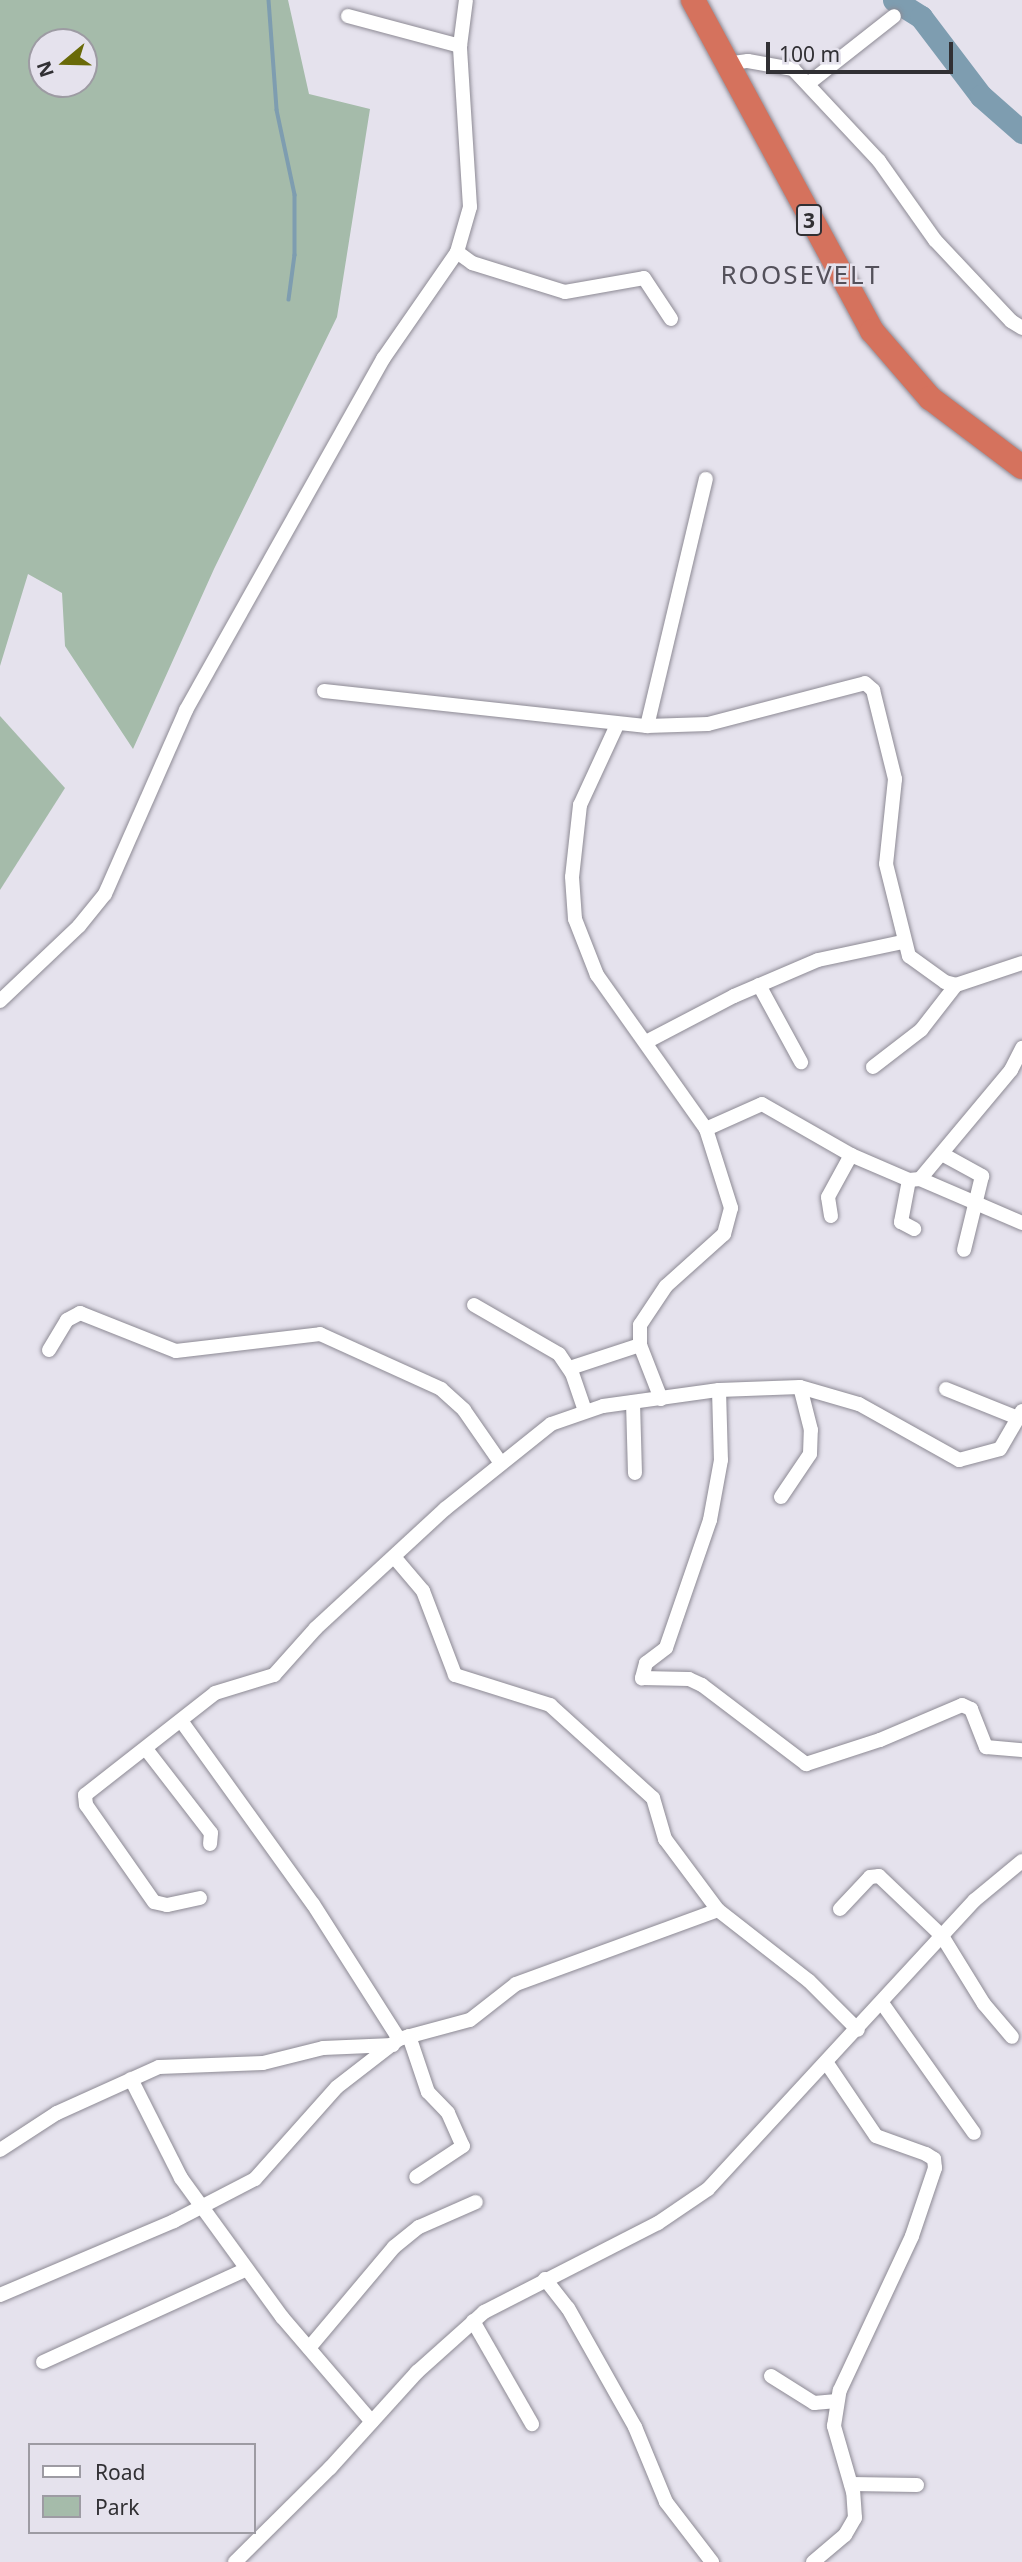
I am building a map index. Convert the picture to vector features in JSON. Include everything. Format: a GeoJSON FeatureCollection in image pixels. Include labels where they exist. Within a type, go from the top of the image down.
{"type":"FeatureCollection","features":[{"type":"Feature","properties":{"kind":"highway","name":"3"},"geometry":{"type":"LineString","coordinates":[[693,0],[872,331],[930,398],[1022,467]]}},
{"type":"Feature","properties":{"kind":"street"},"geometry":{"type":"LineString","coordinates":[[0,1001],[79,926],[105,894],[193,698],[383,359],[457,252],[470,208],[460,46],[466,0]]}},
{"type":"Feature","properties":{"kind":"street"},"geometry":{"type":"LineString","coordinates":[[348,16],[460,46]]}},
{"type":"Feature","properties":{"kind":"street"},"geometry":{"type":"LineString","coordinates":[[809,83],[894,16]]}},
{"type":"Feature","properties":{"kind":"street"},"geometry":{"type":"LineString","coordinates":[[726,64],[748,61],[793,69],[809,83],[879,161],[935,240],[1011,321],[1022,328]]}},
{"type":"Feature","properties":{"kind":"street"},"geometry":{"type":"LineString","coordinates":[[457,252],[472,263],[565,292],[588,291],[635,276],[644,278],[671,319]]}},
{"type":"Feature","properties":{"kind":"street"},"geometry":{"type":"LineString","coordinates":[[647,726],[706,479]]}},
{"type":"Feature","properties":{"kind":"street"},"geometry":{"type":"LineString","coordinates":[[324,691],[647,726],[708,724],[865,683],[873,690],[895,779],[886,864],[903,942],[909,956],[923,969],[956,985]]}},
{"type":"Feature","properties":{"kind":"street"},"geometry":{"type":"LineString","coordinates":[[617,724],[580,806],[572,877],[575,919],[591,965],[706,1129],[729,1195],[729,1223],[718,1240],[653,1300],[640,1325],[640,1345],[661,1399]]}},
{"type":"Feature","properties":{"kind":"street"},"geometry":{"type":"LineString","coordinates":[[646,1042],[759,985],[825,958],[903,942]]}},
{"type":"Feature","properties":{"kind":"street"},"geometry":{"type":"LineString","coordinates":[[873,1067],[921,1030],[956,985],[1022,963]]}},
{"type":"Feature","properties":{"kind":"street"},"geometry":{"type":"LineString","coordinates":[[759,985],[801,1062]]}},
{"type":"Feature","properties":{"kind":"street"},"geometry":{"type":"LineString","coordinates":[[914,1229],[901,1222],[915,1180],[942,1154],[1011,1070],[1022,1048]]}},
{"type":"Feature","properties":{"kind":"street"},"geometry":{"type":"LineString","coordinates":[[706,1129],[762,1104],[851,1155],[1022,1223]]}},
{"type":"Feature","properties":{"kind":"street"},"geometry":{"type":"LineString","coordinates":[[942,1154],[982,1177],[964,1250]]}},
{"type":"Feature","properties":{"kind":"street"},"geometry":{"type":"LineString","coordinates":[[831,1216],[828,1197],[851,1155]]}},
{"type":"Feature","properties":{"kind":"street"},"geometry":{"type":"LineString","coordinates":[[474,1305],[559,1354],[570,1368],[585,1410]]}},
{"type":"Feature","properties":{"kind":"street"},"geometry":{"type":"LineString","coordinates":[[49,1350],[67,1320],[80,1313],[176,1351],[320,1334],[441,1389],[464,1410],[500,1462]]}},
{"type":"Feature","properties":{"kind":"street"},"geometry":{"type":"LineString","coordinates":[[570,1368],[640,1345]]}},
{"type":"Feature","properties":{"kind":"street"},"geometry":{"type":"LineString","coordinates":[[781,1497],[810,1454],[811,1430],[800,1387]]}},
{"type":"Feature","properties":{"kind":"street"},"geometry":{"type":"LineString","coordinates":[[200,1898],[167,1905],[153,1902],[85,1800],[225,1687],[274,1675],[316,1628],[500,1462],[551,1424],[585,1410],[633,1402],[719,1390],[800,1387],[859,1404],[959,1460],[1000,1449],[1020,1415],[946,1390]]}},
{"type":"Feature","properties":{"kind":"street"},"geometry":{"type":"LineString","coordinates":[[719,1390],[720,1460],[710,1520],[666,1648],[646,1663],[642,1678],[689,1679],[702,1685],[806,1764],[880,1740],[962,1705],[971,1709],[986,1747],[1022,1750]]}},
{"type":"Feature","properties":{"kind":"street"},"geometry":{"type":"LineString","coordinates":[[633,1402],[635,1473]]}},
{"type":"Feature","properties":{"kind":"street"},"geometry":{"type":"LineString","coordinates":[[394,1558],[423,1591],[455,1675],[550,1705],[653,1798],[665,1839],[718,1910],[809,1982],[858,2030]]}},
{"type":"Feature","properties":{"kind":"street"},"geometry":{"type":"LineString","coordinates":[[182,1721],[313,1904],[401,2040],[428,2092],[448,2113],[463,2146],[416,2177]]}},
{"type":"Feature","properties":{"kind":"street"},"geometry":{"type":"LineString","coordinates":[[146,1749],[211,1833],[209,1844]]}},
{"type":"Feature","properties":{"kind":"street"},"geometry":{"type":"LineString","coordinates":[[235,2562],[417,2372],[473,2321],[545,2279],[658,2223],[708,2189],[858,2030],[975,1900],[1022,1861]]}},
{"type":"Feature","properties":{"kind":"street"},"geometry":{"type":"LineString","coordinates":[[840,1909],[870,1877],[879,1875],[942,1936],[984,2004],[1012,2037]]}},
{"type":"Feature","properties":{"kind":"street"},"geometry":{"type":"LineString","coordinates":[[0,2150],[57,2113],[131,2079],[176,2063],[240,2065],[323,2048],[401,2040],[470,2020],[516,1984],[718,1910]]}},
{"type":"Feature","properties":{"kind":"street"},"geometry":{"type":"LineString","coordinates":[[882,2003],[974,2133]]}},
{"type":"Feature","properties":{"kind":"street"},"geometry":{"type":"LineString","coordinates":[[0,2295],[202,2206],[255,2179],[337,2087],[401,2040]]}},
{"type":"Feature","properties":{"kind":"street"},"geometry":{"type":"LineString","coordinates":[[813,2562],[852,2526],[851,2484],[834,2426],[837,2401],[870,2319],[912,2236],[935,2168],[934,2159],[926,2154],[876,2136],[825,2062]]}},
{"type":"Feature","properties":{"kind":"street"},"geometry":{"type":"LineString","coordinates":[[131,2079],[165,2151],[202,2206],[309,2348],[372,2422]]}},
{"type":"Feature","properties":{"kind":"street"},"geometry":{"type":"LineString","coordinates":[[309,2348],[401,2241],[425,2224],[476,2202]]}},
{"type":"Feature","properties":{"kind":"street"},"geometry":{"type":"LineString","coordinates":[[43,2362],[247,2269]]}},
{"type":"Feature","properties":{"kind":"street"},"geometry":{"type":"LineString","coordinates":[[545,2279],[568,2308],[635,2427],[666,2502],[712,2562]]}},
{"type":"Feature","properties":{"kind":"street"},"geometry":{"type":"LineString","coordinates":[[473,2321],[532,2424]]}},
{"type":"Feature","properties":{"kind":"street"},"geometry":{"type":"LineString","coordinates":[[771,2376],[814,2403],[837,2401]]}},
{"type":"Feature","properties":{"kind":"street"},"geometry":{"type":"LineString","coordinates":[[851,2484],[917,2485]]}},
{"type":"Feature","properties":{"kind":"green space"},"geometry":{"type":"Polygon","coordinates":[[[0,0],[288,0],[309,94],[370,109],[337,317],[214,569],[133,749],[65,646],[62,593],[28,574],[0,666],[0,0]]]}},
{"type":"Feature","properties":{"kind":"green space"},"geometry":{"type":"Polygon","coordinates":[[[0,716],[65,788],[0,890],[0,716]]]}},
{"type":"Feature","properties":{"kind":"waterway"},"geometry":{"type":"LineString","coordinates":[[269,0],[277,110],[295,195],[295,255],[289,300]]}},
{"type":"Feature","properties":{"kind":"waterway"},"geometry":{"type":"LineString","coordinates":[[894,0],[921,17],[981,96],[1022,132]]}},
{"type":"Feature","properties":{"kind":"district","name":"ROOSEVELT"},"geometry":{"type":"Point","coordinates":[801,275]}}]}
